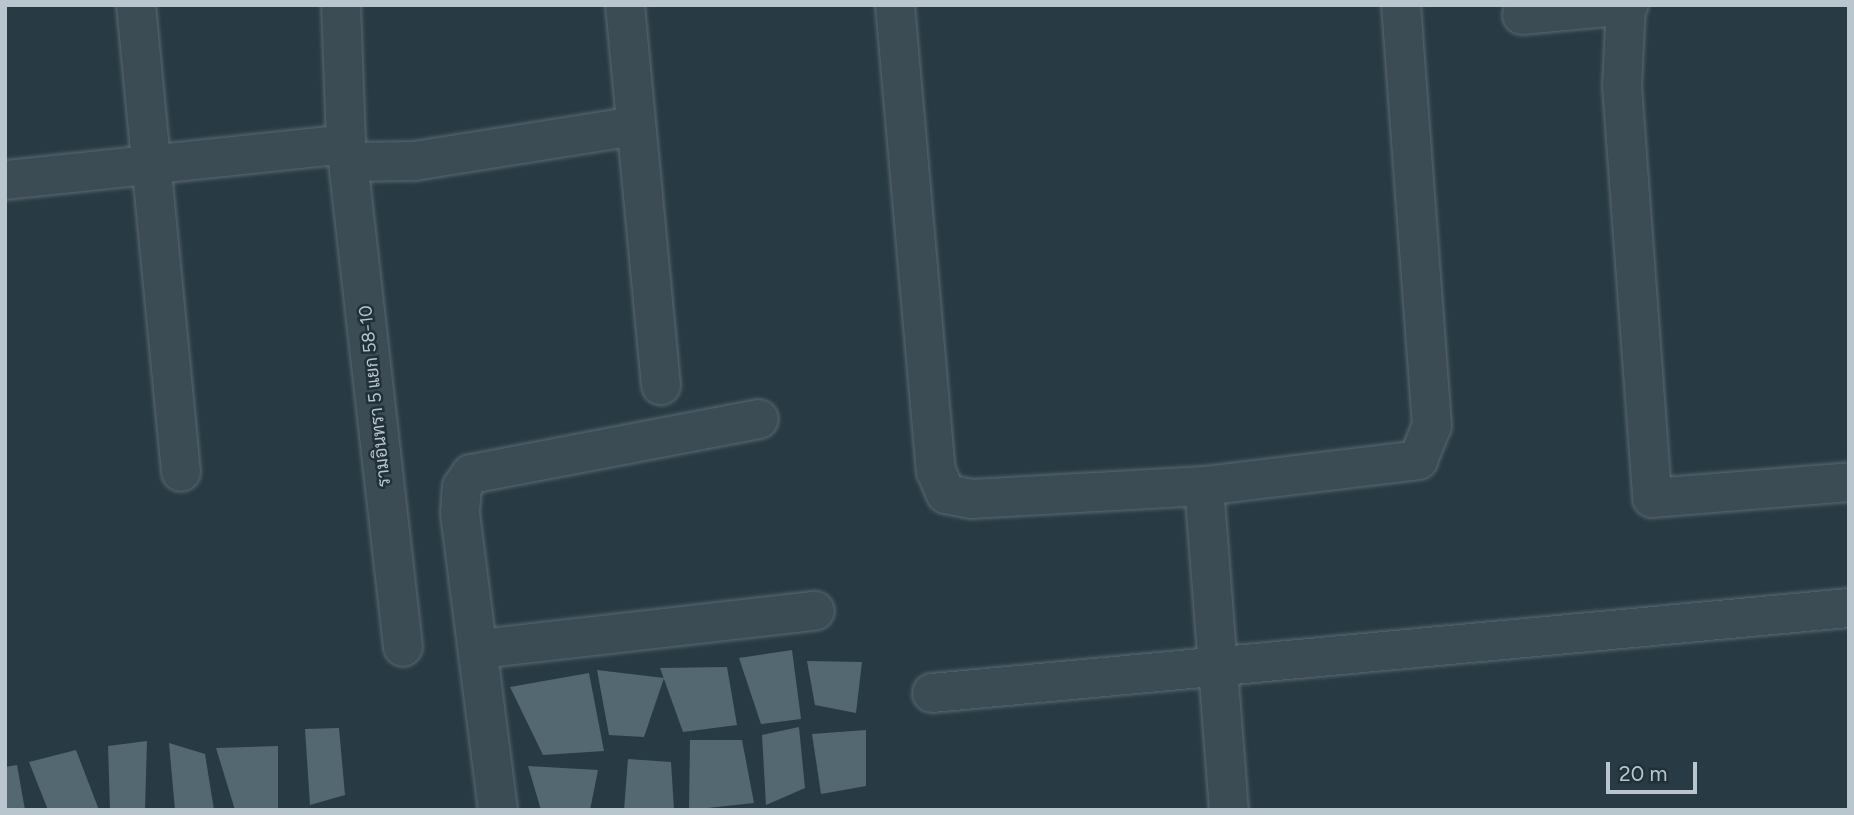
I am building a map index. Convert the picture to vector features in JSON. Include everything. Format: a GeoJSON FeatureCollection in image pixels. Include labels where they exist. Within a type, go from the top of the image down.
{"type":"FeatureCollection","features":[{"type":"Feature","properties":{"kind":"street"},"geometry":{"type":"LineString","coordinates":[[136,5],[181,472]]}},
{"type":"Feature","properties":{"kind":"street","name":"รามอินทรา 5 แยก 58-10"},"geometry":{"type":"LineString","coordinates":[[341,5],[348,153],[403,647]]}},
{"type":"Feature","properties":{"kind":"street"},"geometry":{"type":"LineString","coordinates":[[625,5],[662,386]]}},
{"type":"Feature","properties":{"kind":"street"},"geometry":{"type":"LineString","coordinates":[[895,5],[936,471],[946,494],[971,499],[1204,486],[1418,460],[1429,444],[1401,5]]}},
{"type":"Feature","properties":{"kind":"street"},"geometry":{"type":"LineString","coordinates":[[1522,15],[1627,5],[1622,86],[1652,498],[1849,482]]}},
{"type":"Feature","properties":{"kind":"street"},"geometry":{"type":"LineString","coordinates":[[5,180],[150,165],[348,153],[414,162],[635,126]]}},
{"type":"Feature","properties":{"kind":"street"},"geometry":{"type":"LineString","coordinates":[[498,810],[480,649],[460,513],[462,487],[471,474],[759,419]]}},
{"type":"Feature","properties":{"kind":"street"},"geometry":{"type":"LineString","coordinates":[[1204,486],[1229,810]]}},
{"type":"Feature","properties":{"kind":"street"},"geometry":{"type":"LineString","coordinates":[[932,693],[1849,608]]}},
{"type":"Feature","properties":{"kind":"street"},"geometry":{"type":"LineString","coordinates":[[480,649],[815,611]]}},
{"type":"Feature","properties":{"kind":"building"},"geometry":{"type":"Polygon","coordinates":[[[792,650],[801,719],[761,724],[739,658],[792,650]]]}},
{"type":"Feature","properties":{"kind":"building"},"geometry":{"type":"Polygon","coordinates":[[[807,661],[862,662],[856,713],[815,705],[807,661]]]}},
{"type":"Feature","properties":{"kind":"building"},"geometry":{"type":"Polygon","coordinates":[[[727,667],[737,725],[683,732],[660,668],[727,667]]]}},
{"type":"Feature","properties":{"kind":"building"},"geometry":{"type":"Polygon","coordinates":[[[597,670],[664,678],[644,737],[609,735],[597,670]]]}},
{"type":"Feature","properties":{"kind":"building"},"geometry":{"type":"Polygon","coordinates":[[[589,673],[604,751],[543,755],[510,687],[589,673]]]}},
{"type":"Feature","properties":{"kind":"building"},"geometry":{"type":"Polygon","coordinates":[[[799,727],[805,788],[766,805],[762,735],[799,727]]]}},
{"type":"Feature","properties":{"kind":"building"},"geometry":{"type":"Polygon","coordinates":[[[339,728],[345,795],[310,805],[305,729],[339,728]]]}},
{"type":"Feature","properties":{"kind":"building"},"geometry":{"type":"Polygon","coordinates":[[[866,730],[866,786],[821,794],[812,734],[866,730]]]}},
{"type":"Feature","properties":{"kind":"building"},"geometry":{"type":"Polygon","coordinates":[[[690,740],[742,740],[754,803],[689,810],[690,740]]]}},
{"type":"Feature","properties":{"kind":"building"},"geometry":{"type":"Polygon","coordinates":[[[147,741],[145,810],[110,810],[108,746],[147,741]]]}},
{"type":"Feature","properties":{"kind":"building"},"geometry":{"type":"Polygon","coordinates":[[[169,743],[205,754],[214,810],[175,810],[169,743]]]}},
{"type":"Feature","properties":{"kind":"building"},"geometry":{"type":"Polygon","coordinates":[[[278,746],[278,808],[235,810],[216,748],[278,746]]]}},
{"type":"Feature","properties":{"kind":"building"},"geometry":{"type":"Polygon","coordinates":[[[76,750],[99,810],[48,810],[29,762],[76,750]]]}},
{"type":"Feature","properties":{"kind":"building"},"geometry":{"type":"Polygon","coordinates":[[[628,759],[671,762],[674,810],[624,810],[628,759]]]}},
{"type":"Feature","properties":{"kind":"building"},"geometry":{"type":"Polygon","coordinates":[[[17,765],[25,810],[5,810],[5,767],[17,765]]]}},
{"type":"Feature","properties":{"kind":"building"},"geometry":{"type":"Polygon","coordinates":[[[528,766],[598,770],[590,810],[541,810],[528,766]]]}}]}
